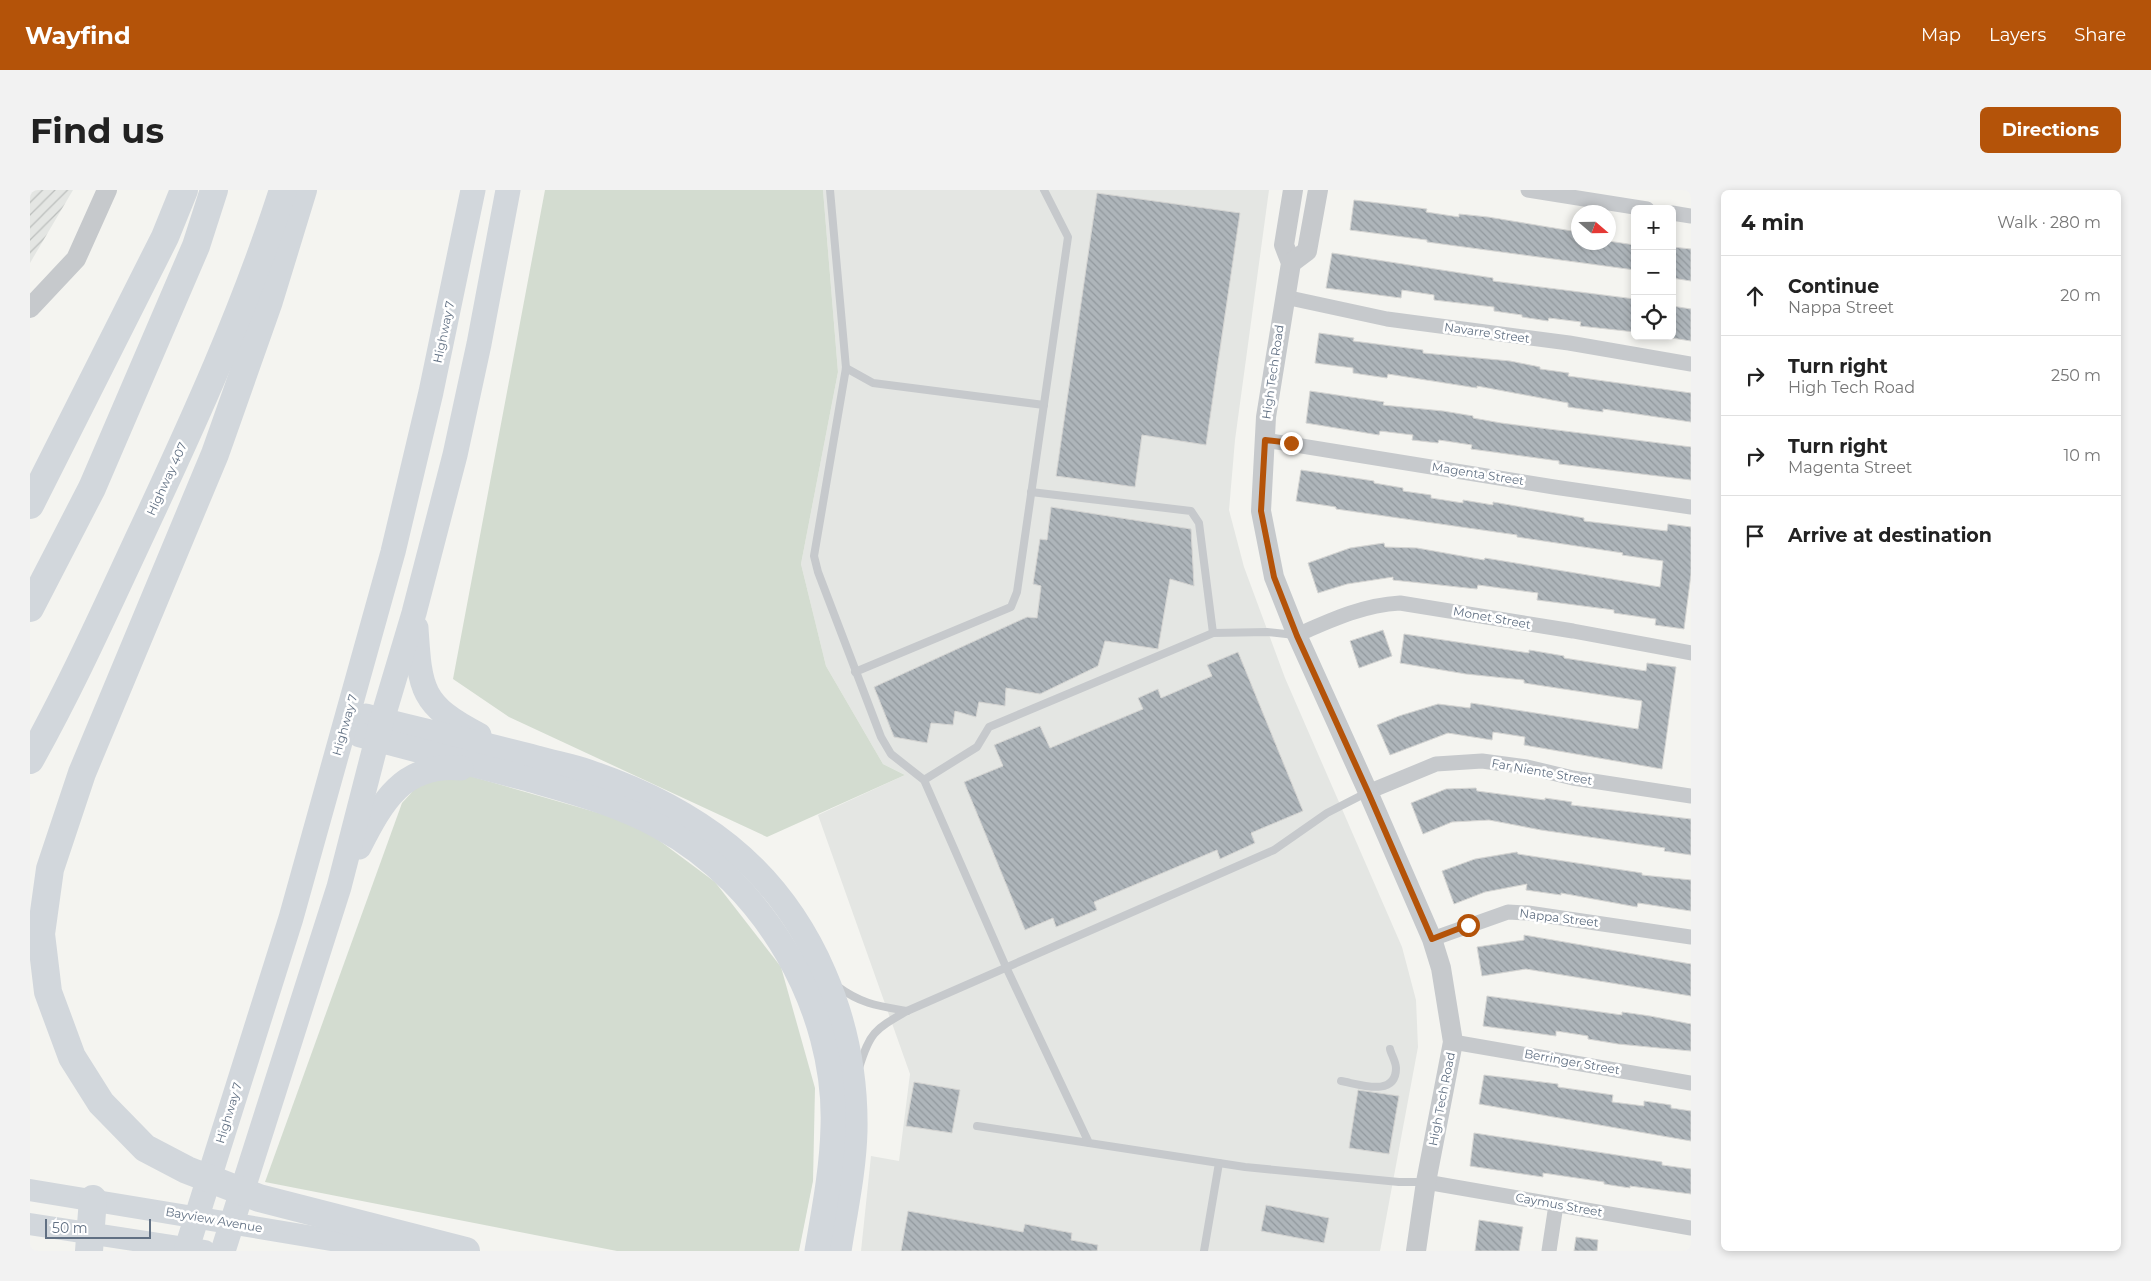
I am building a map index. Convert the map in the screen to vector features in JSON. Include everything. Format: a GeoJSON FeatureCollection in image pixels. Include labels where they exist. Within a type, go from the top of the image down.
{"type":"FeatureCollection","features":[{"type":"Feature","properties":{"kind":"highway"},"geometry":{"type":"LineString","coordinates":[[30,505],[165,237],[184,190]]}},
{"type":"Feature","properties":{"kind":"highway"},"geometry":{"type":"LineString","coordinates":[[30,608],[92,488],[196,246],[214,190]]}},
{"type":"Feature","properties":{"kind":"highway","name":"Highway 407"},"geometry":{"type":"LineString","coordinates":[[30,760],[62,703],[200,408],[270,229],[282,190]]}},
{"type":"Feature","properties":{"kind":"highway"},"geometry":{"type":"LineString","coordinates":[[303,190],[269,301],[215,454],[82,773],[50,869],[41,934],[48,992],[72,1057],[101,1103],[145,1148],[187,1170],[259,1198],[466,1251]]}},
{"type":"Feature","properties":{"kind":"highway"},"geometry":{"type":"LineString","coordinates":[[90,1242],[94,1200]]}},
{"type":"Feature","properties":{"kind":"main road","name":"Highway 7"},"geometry":{"type":"LineString","coordinates":[[176,1248],[291,918],[402,514],[431,392],[473,190]]}},
{"type":"Feature","properties":{"kind":"main road"},"geometry":{"type":"LineString","coordinates":[[223,1251],[339,887],[379,730],[414,613],[455,455],[479,344],[508,190]]}},
{"type":"Feature","properties":{"kind":"main road"},"geometry":{"type":"LineString","coordinates":[[414,613],[418,667],[428,697],[451,721],[502,761],[610,804],[661,827],[700,854],[735,884],[770,926],[796,968],[812,1006],[829,1068],[833,1126],[828,1185],[817,1251]]}},
{"type":"Feature","properties":{"kind":"main road"},"geometry":{"type":"LineString","coordinates":[[346,721],[502,761],[588,772],[631,788],[668,806],[702,826],[730,847],[763,878],[788,909],[811,946],[828,980],[849,1052],[855,1131],[839,1251]]}},
{"type":"Feature","properties":{"kind":"main road"},"geometry":{"type":"LineString","coordinates":[[339,887],[379,810],[396,788],[425,771],[502,761]]}},
{"type":"Feature","properties":{"kind":"main road","name":"Bayview Avenue"},"geometry":{"type":"LineString","coordinates":[[30,1190],[398,1251]]}},
{"type":"Feature","properties":{"kind":"main road"},"geometry":{"type":"LineString","coordinates":[[30,1224],[90,1242],[205,1251]]}},
{"type":"Feature","properties":{"kind":"street"},"geometry":{"type":"LineString","coordinates":[[30,308],[76,259],[107,190]]}},
{"type":"Feature","properties":{"kind":"street","name":"High Tech Road"},"geometry":{"type":"LineString","coordinates":[[1293,190],[1284,245],[1291,264],[1266,417],[1261,511],[1274,577],[1297,636],[1432,939],[1441,968],[1453,1042],[1426,1182],[1416,1251]]}},
{"type":"Feature","properties":{"kind":"street"},"geometry":{"type":"LineString","coordinates":[[1291,264],[1308,251],[1318,190]]}},
{"type":"Feature","properties":{"kind":"street"},"geometry":{"type":"LineString","coordinates":[[1528,190],[1631,206]]}},
{"type":"Feature","properties":{"kind":"street"},"geometry":{"type":"LineString","coordinates":[[1676,214],[1691,216]]}},
{"type":"Feature","properties":{"kind":"street","name":"Navarre Street"},"geometry":{"type":"LineString","coordinates":[[1285,297],[1388,319],[1569,343],[1691,364]]}},
{"type":"Feature","properties":{"kind":"street","name":"Magenta Street"},"geometry":{"type":"LineString","coordinates":[[1265,440],[1554,487],[1691,507]]}},
{"type":"Feature","properties":{"kind":"street","name":"Monet Street"},"geometry":{"type":"LineString","coordinates":[[1297,636],[1359,610],[1380,604],[1400,603],[1573,631],[1691,653]]}},
{"type":"Feature","properties":{"kind":"street","name":"Far Niente Street"},"geometry":{"type":"LineString","coordinates":[[1368,792],[1436,764],[1482,761],[1527,767],[1573,778],[1691,796]]}},
{"type":"Feature","properties":{"kind":"street","name":"Nappa Street"},"geometry":{"type":"LineString","coordinates":[[1432,939],[1508,912],[1601,923],[1691,937]]}},
{"type":"Feature","properties":{"kind":"street","name":"Berringer Street"},"geometry":{"type":"LineString","coordinates":[[1453,1042],[1691,1083]]}},
{"type":"Feature","properties":{"kind":"street","name":"Caymus Street"},"geometry":{"type":"LineString","coordinates":[[1426,1182],[1691,1228]]}},
{"type":"Feature","properties":{"kind":"street"},"geometry":{"type":"LineString","coordinates":[[1549,1251],[1556,1205]]}},
{"type":"Feature","properties":{"kind":"lane"},"geometry":{"type":"LineString","coordinates":[[830,190],[846,368],[814,556],[818,572],[881,738],[891,754],[924,780],[1006,967],[1089,1142]]}},
{"type":"Feature","properties":{"kind":"lane"},"geometry":{"type":"LineString","coordinates":[[855,672],[1011,607],[1017,592],[1068,237],[1044,190]]}},
{"type":"Feature","properties":{"kind":"lane"},"geometry":{"type":"LineString","coordinates":[[846,368],[872,383],[1044,406]]}},
{"type":"Feature","properties":{"kind":"lane"},"geometry":{"type":"LineString","coordinates":[[1031,492],[1191,511],[1199,523],[1213,633]]}},
{"type":"Feature","properties":{"kind":"lane"},"geometry":{"type":"LineString","coordinates":[[924,780],[977,747],[988,726],[1213,633],[1267,632],[1297,636]]}},
{"type":"Feature","properties":{"kind":"lane"},"geometry":{"type":"LineString","coordinates":[[853,1087],[866,1044],[879,1027],[906,1011],[1274,850],[1327,813],[1368,792]]}},
{"type":"Feature","properties":{"kind":"lane"},"geometry":{"type":"LineString","coordinates":[[828,980],[853,998],[872,1006],[906,1011]]}},
{"type":"Feature","properties":{"kind":"lane"},"geometry":{"type":"LineString","coordinates":[[1341,1081],[1381,1088],[1388,1084],[1393,1078],[1396,1067],[1390,1049]]}},
{"type":"Feature","properties":{"kind":"lane"},"geometry":{"type":"LineString","coordinates":[[977,1126],[1219,1163],[1399,1182],[1426,1182]]}},
{"type":"Feature","properties":{"kind":"lane"},"geometry":{"type":"LineString","coordinates":[[1204,1251],[1219,1163]]}},
{"type":"Feature","properties":{"kind":"shaded area"},"geometry":{"type":"Polygon","coordinates":[[[30,190],[73,190],[30,263],[30,190]]]}},
{"type":"Feature","properties":{"kind":"shaded area"},"geometry":{"type":"Polygon","coordinates":[[[545,190],[823,190],[838,372],[801,564],[826,666],[883,764],[905,775],[767,837],[509,717],[453,679],[545,190]]]}},
{"type":"Feature","properties":{"kind":"shaded area"},"geometry":{"type":"Polygon","coordinates":[[[823,190],[1269,190],[1235,440],[1229,510],[1244,567],[1285,678],[1402,947],[1416,1000],[1418,1047],[1380,1251],[861,1251],[871,1156],[899,1161],[910,1074],[818,815],[905,775],[883,764],[826,666],[801,564],[838,372],[823,190]]]}},
{"type":"Feature","properties":{"kind":"shaded area"},"geometry":{"type":"Polygon","coordinates":[[[470,776],[637,824],[715,882],[781,967],[815,1088],[813,1181],[799,1251],[617,1251],[265,1182],[402,803],[424,779],[470,776]]]}},
{"type":"Feature","properties":{"kind":"building"},"geometry":{"type":"Polygon","coordinates":[[[1097,193],[1240,213],[1206,445],[1142,435],[1135,487],[1056,476],[1097,193]]]}},
{"type":"Feature","properties":{"kind":"building"},"geometry":{"type":"Polygon","coordinates":[[[1354,200],[1427,209],[1426,212],[1459,217],[1459,214],[1488,217],[1571,231],[1571,250],[1616,250],[1616,242],[1631,244],[1631,269],[1427,242],[1427,240],[1350,230],[1354,200]]]}},
{"type":"Feature","properties":{"kind":"building"},"geometry":{"type":"Polygon","coordinates":[[[1676,247],[1691,249],[1691,281],[1676,279],[1676,247]]]}},
{"type":"Feature","properties":{"kind":"building"},"geometry":{"type":"Polygon","coordinates":[[[1332,253],[1493,278],[1493,281],[1631,298],[1631,332],[1580,326],[1581,322],[1549,318],[1548,321],[1522,317],[1522,315],[1494,311],[1494,307],[1434,300],[1434,295],[1402,290],[1401,298],[1326,288],[1332,253]]]}},
{"type":"Feature","properties":{"kind":"building"},"geometry":{"type":"Polygon","coordinates":[[[1676,307],[1691,309],[1691,341],[1676,339],[1676,307]]]}},
{"type":"Feature","properties":{"kind":"building"},"geometry":{"type":"Polygon","coordinates":[[[1319,333],[1354,338],[1353,341],[1423,350],[1423,353],[1510,361],[1540,367],[1540,369],[1569,373],[1568,376],[1691,393],[1691,422],[1603,409],[1603,412],[1568,407],[1568,403],[1477,386],[1477,388],[1388,374],[1387,378],[1353,373],[1353,368],[1315,363],[1319,333]]]}},
{"type":"Feature","properties":{"kind":"building"},"geometry":{"type":"Polygon","coordinates":[[[1310,391],[1384,402],[1383,405],[1473,416],[1473,418],[1501,423],[1691,447],[1691,480],[1559,464],[1559,461],[1471,449],[1472,445],[1439,440],[1438,443],[1412,440],[1413,435],[1380,431],[1379,435],[1306,423],[1310,391]]]}},
{"type":"Feature","properties":{"kind":"building"},"geometry":{"type":"Polygon","coordinates":[[[1301,470],[1374,481],[1374,483],[1403,488],[1403,491],[1431,495],[1431,498],[1463,503],[1463,500],[1493,505],[1493,502],[1584,518],[1584,521],[1667,531],[1668,524],[1691,527],[1691,574],[1684,629],[1655,625],[1656,619],[1614,613],[1614,610],[1537,600],[1538,593],[1478,585],[1477,589],[1393,580],[1393,577],[1347,584],[1318,593],[1308,563],[1350,548],[1384,543],[1385,547],[1417,548],[1660,587],[1663,561],[1517,537],[1517,535],[1336,509],[1336,507],[1296,501],[1301,470]]]}},
{"type":"Feature","properties":{"kind":"building"},"geometry":{"type":"Polygon","coordinates":[[[1051,507],[1191,529],[1194,586],[1170,579],[1158,649],[1105,641],[1098,666],[1040,694],[1006,688],[1005,706],[979,702],[976,717],[955,711],[953,725],[931,723],[927,743],[894,737],[874,687],[1027,617],[1037,618],[1041,586],[1033,584],[1040,539],[1047,540],[1051,507]]]}},
{"type":"Feature","properties":{"kind":"building"},"geometry":{"type":"Polygon","coordinates":[[[1383,630],[1392,656],[1359,668],[1350,641],[1383,630]]]}},
{"type":"Feature","properties":{"kind":"building"},"geometry":{"type":"Polygon","coordinates":[[[1404,634],[1529,653],[1529,650],[1564,656],[1564,658],[1646,671],[1647,663],[1676,667],[1662,769],[1524,745],[1525,737],[1493,732],[1492,740],[1448,733],[1390,755],[1377,725],[1438,704],[1470,708],[1471,703],[1638,729],[1642,701],[1524,683],[1524,680],[1466,674],[1400,663],[1404,634]]]}},
{"type":"Feature","properties":{"kind":"building"},"geometry":{"type":"Polygon","coordinates":[[[1238,652],[1303,811],[1251,833],[1255,843],[1220,859],[1217,850],[1094,902],[1097,910],[1056,927],[1053,918],[1025,930],[964,782],[1003,766],[994,745],[1040,726],[1050,748],[1143,709],[1138,698],[1158,689],[1161,698],[1212,676],[1207,665],[1238,652]]]}},
{"type":"Feature","properties":{"kind":"building"},"geometry":{"type":"Polygon","coordinates":[[[1476,788],[1477,791],[1572,802],[1571,805],[1691,819],[1691,855],[1664,851],[1665,848],[1541,830],[1489,820],[1452,822],[1423,834],[1411,803],[1446,789],[1476,788]]]}},
{"type":"Feature","properties":{"kind":"building"},"geometry":{"type":"Polygon","coordinates":[[[1517,852],[1518,854],[1642,873],[1642,875],[1691,880],[1691,911],[1638,903],[1637,907],[1561,893],[1561,895],[1526,890],[1527,884],[1485,892],[1454,904],[1442,871],[1475,859],[1517,852]]]}},
{"type":"Feature","properties":{"kind":"building"},"geometry":{"type":"Polygon","coordinates":[[[1524,935],[1691,964],[1691,996],[1526,969],[1482,976],[1477,947],[1524,940],[1524,935]]]}},
{"type":"Feature","properties":{"kind":"building"},"geometry":{"type":"Polygon","coordinates":[[[1487,996],[1622,1015],[1622,1012],[1691,1024],[1691,1051],[1618,1044],[1588,1039],[1588,1036],[1556,1031],[1556,1036],[1483,1026],[1487,996]]]}},
{"type":"Feature","properties":{"kind":"building"},"geometry":{"type":"Polygon","coordinates":[[[1484,1075],[1558,1084],[1558,1087],[1613,1095],[1612,1102],[1644,1106],[1644,1101],[1671,1105],[1671,1108],[1691,1111],[1691,1141],[1479,1104],[1484,1075]]]}},
{"type":"Feature","properties":{"kind":"building"},"geometry":{"type":"Polygon","coordinates":[[[914,1082],[960,1090],[952,1133],[906,1126],[914,1082]]]}},
{"type":"Feature","properties":{"kind":"building"},"geometry":{"type":"Polygon","coordinates":[[[1358,1090],[1399,1096],[1389,1154],[1349,1148],[1358,1090]]]}},
{"type":"Feature","properties":{"kind":"building"},"geometry":{"type":"Polygon","coordinates":[[[1474,1133],[1662,1162],[1662,1165],[1691,1169],[1691,1194],[1630,1186],[1630,1188],[1543,1173],[1543,1177],[1470,1166],[1474,1133]]]}},
{"type":"Feature","properties":{"kind":"building"},"geometry":{"type":"Polygon","coordinates":[[[1266,1205],[1329,1218],[1324,1243],[1261,1231],[1266,1205]]]}},
{"type":"Feature","properties":{"kind":"building"},"geometry":{"type":"Polygon","coordinates":[[[908,1211],[1023,1232],[1025,1224],[1072,1233],[1071,1240],[1098,1245],[1097,1251],[901,1251],[908,1211]]]}},
{"type":"Feature","properties":{"kind":"building"},"geometry":{"type":"Polygon","coordinates":[[[1479,1220],[1523,1227],[1519,1251],[1475,1251],[1479,1220]]]}},
{"type":"Feature","properties":{"kind":"building"},"geometry":{"type":"Polygon","coordinates":[[[1576,1237],[1598,1240],[1597,1251],[1574,1251],[1576,1237]]]}},
{"type":"Feature","properties":{"kind":"route"},"geometry":{"type":"LineString","coordinates":[[1291,443],[1265,440],[1261,511],[1274,577],[1297,636],[1432,939],[1468,925]]}}]}
